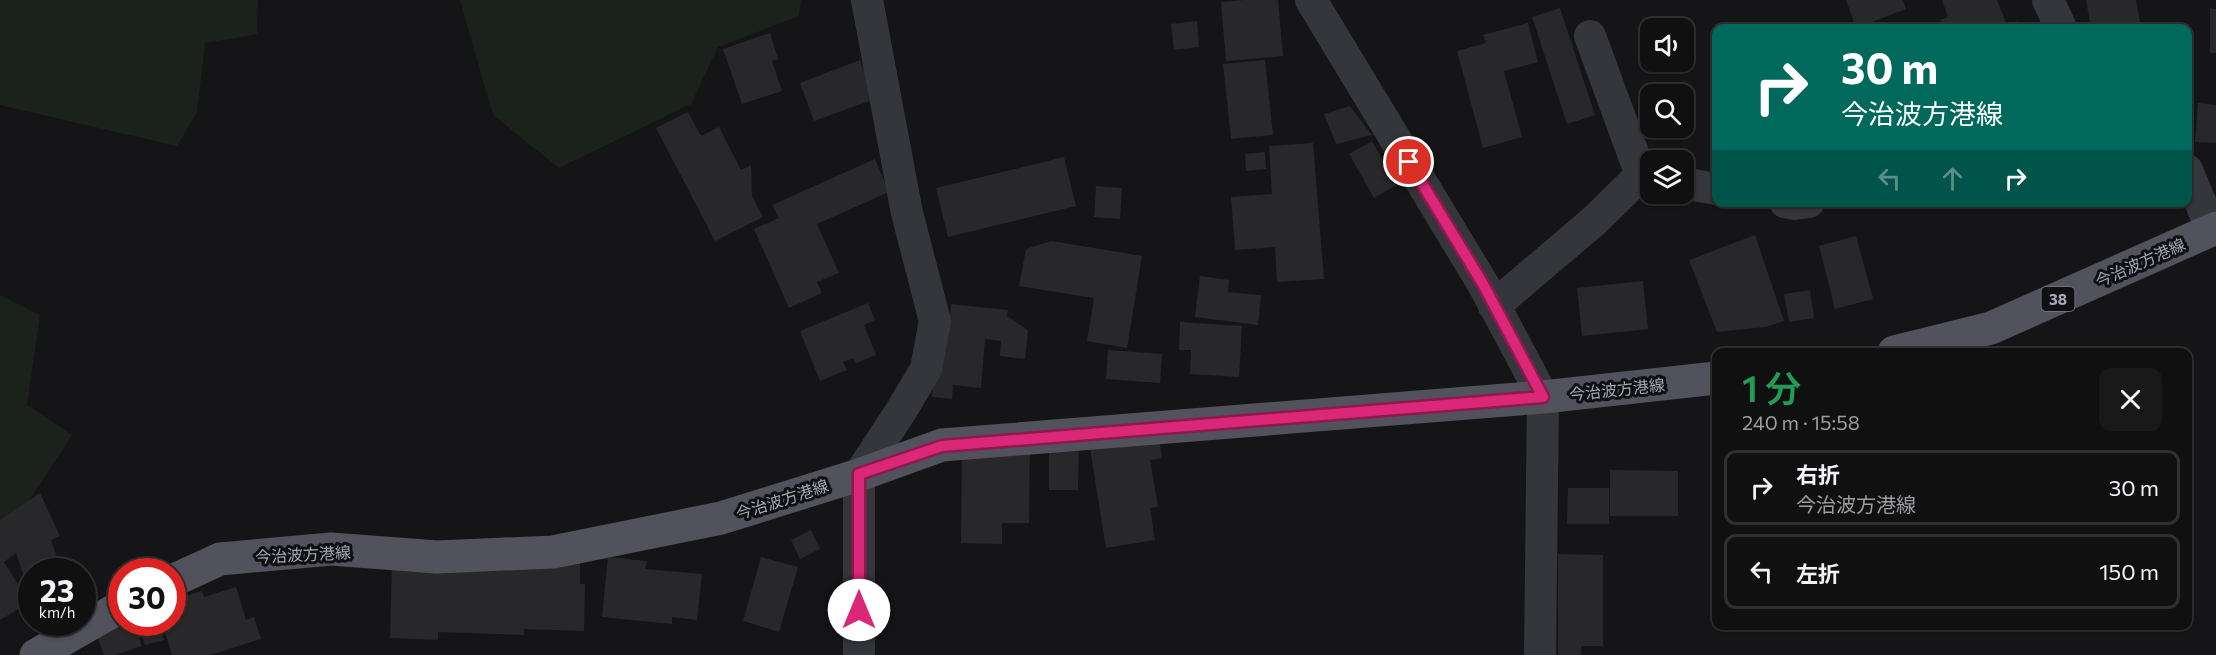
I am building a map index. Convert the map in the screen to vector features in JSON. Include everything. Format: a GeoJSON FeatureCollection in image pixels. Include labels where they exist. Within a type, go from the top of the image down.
{"type":"FeatureCollection","features":[{"type":"Feature","properties":{"kind":"main road","name":"今治波方港線"},"geometry":{"type":"LineString","coordinates":[[1910,348],[1991,328],[2214,229]]}},
{"type":"Feature","properties":{"kind":"main road","name":"今治波方港線"},"geometry":{"type":"LineString","coordinates":[[186,574],[220,559],[331,549],[437,557],[553,552],[721,518],[942,446],[1543,397],[1712,378]]}},
{"type":"Feature","properties":{"kind":"main road"},"geometry":{"type":"LineString","coordinates":[[36,655],[108,614]]}},
{"type":"Feature","properties":{"kind":"street"},"geometry":{"type":"LineString","coordinates":[[859,655],[859,474],[926,369],[935,321],[907,213],[867,0]]}},
{"type":"Feature","properties":{"kind":"street"},"geometry":{"type":"LineString","coordinates":[[1311,0],[1483,284],[1543,397],[1540,655]]}},
{"type":"Feature","properties":{"kind":"street"},"geometry":{"type":"LineString","coordinates":[[2048,0],[2059,24]]}},
{"type":"Feature","properties":{"kind":"street"},"geometry":{"type":"LineString","coordinates":[[1590,36],[1640,161]]}},
{"type":"Feature","properties":{"kind":"street"},"geometry":{"type":"LineString","coordinates":[[1494,306],[1640,181]]}},
{"type":"Feature","properties":{"kind":"street"},"geometry":{"type":"LineString","coordinates":[[2192,181],[2214,229]]}},
{"type":"Feature","properties":{"kind":"street"},"geometry":{"type":"LineString","coordinates":[[1694,185],[1712,188]]}},
{"type":"Feature","properties":{"kind":"shaded area"},"geometry":{"type":"Polygon","coordinates":[[[0,0],[258,0],[257,34],[205,43],[197,112],[177,146],[0,105],[0,0]]]}},
{"type":"Feature","properties":{"kind":"shaded area"},"geometry":{"type":"Polygon","coordinates":[[[460,0],[801,0],[799,16],[718,47],[691,104],[559,168],[493,115],[460,0]]]}},
{"type":"Feature","properties":{"kind":"shaded area"},"geometry":{"type":"Polygon","coordinates":[[[0,295],[40,315],[27,405],[72,435],[0,544],[0,295]]]}},
{"type":"Feature","properties":{"kind":"building"},"geometry":{"type":"Polygon","coordinates":[[[1278,0],[1283,56],[1226,61],[1221,2],[1278,0]]]}},
{"type":"Feature","properties":{"kind":"building"},"geometry":{"type":"Polygon","coordinates":[[[1846,0],[1903,0],[1906,9],[1867,24],[1855,24],[1846,0]]]}},
{"type":"Feature","properties":{"kind":"building"},"geometry":{"type":"Polygon","coordinates":[[[1942,0],[1997,0],[2007,24],[1942,24],[1940,20],[1948,17],[1942,0]]]}},
{"type":"Feature","properties":{"kind":"building"},"geometry":{"type":"Polygon","coordinates":[[[2086,0],[2136,0],[2140,24],[2090,24],[2086,0]]]}},
{"type":"Feature","properties":{"kind":"building"},"geometry":{"type":"Polygon","coordinates":[[[1560,8],[1595,115],[1567,124],[1532,17],[1560,8]]]}},
{"type":"Feature","properties":{"kind":"building"},"geometry":{"type":"Polygon","coordinates":[[[2210,8],[2216,9],[2216,53],[2210,53],[2210,8]]]}},
{"type":"Feature","properties":{"kind":"building"},"geometry":{"type":"Polygon","coordinates":[[[1197,21],[1199,47],[1174,50],[1171,24],[1197,21]]]}},
{"type":"Feature","properties":{"kind":"building"},"geometry":{"type":"Polygon","coordinates":[[[1528,23],[1538,62],[1504,71],[1522,137],[1483,148],[1457,51],[1486,43],[1483,35],[1528,23]]]}},
{"type":"Feature","properties":{"kind":"building"},"geometry":{"type":"Polygon","coordinates":[[[770,33],[778,59],[772,61],[782,91],[742,104],[723,49],[770,33]]]}},
{"type":"Feature","properties":{"kind":"building"},"geometry":{"type":"Polygon","coordinates":[[[860,60],[875,99],[814,121],[800,83],[860,60]]]}},
{"type":"Feature","properties":{"kind":"building"},"geometry":{"type":"Polygon","coordinates":[[[1265,60],[1273,135],[1231,139],[1223,64],[1265,60]]]}},
{"type":"Feature","properties":{"kind":"building"},"geometry":{"type":"Polygon","coordinates":[[[2198,103],[2216,105],[2216,143],[2195,142],[2198,103]]]}},
{"type":"Feature","properties":{"kind":"building"},"geometry":{"type":"Polygon","coordinates":[[[1350,106],[1372,135],[1336,144],[1324,114],[1350,106]]]}},
{"type":"Feature","properties":{"kind":"building"},"geometry":{"type":"Polygon","coordinates":[[[688,112],[701,136],[719,127],[741,170],[751,165],[752,196],[763,217],[715,241],[656,128],[688,112]]]}},
{"type":"Feature","properties":{"kind":"building"},"geometry":{"type":"Polygon","coordinates":[[[1372,141],[1396,185],[1374,198],[1349,154],[1372,141]]]}},
{"type":"Feature","properties":{"kind":"building"},"geometry":{"type":"Polygon","coordinates":[[[1313,143],[1324,279],[1277,282],[1275,247],[1235,250],[1231,197],[1272,194],[1269,146],[1313,143]]]}},
{"type":"Feature","properties":{"kind":"building"},"geometry":{"type":"Polygon","coordinates":[[[1265,152],[1266,169],[1246,171],[1245,154],[1265,152]]]}},
{"type":"Feature","properties":{"kind":"building"},"geometry":{"type":"Polygon","coordinates":[[[1064,157],[1076,206],[948,237],[936,188],[1064,157]]]}},
{"type":"Feature","properties":{"kind":"building"},"geometry":{"type":"Polygon","coordinates":[[[875,159],[889,192],[817,224],[839,273],[817,282],[822,293],[789,308],[754,229],[779,218],[772,205],[875,159]]]}},
{"type":"Feature","properties":{"kind":"building"},"geometry":{"type":"Polygon","coordinates":[[[1096,186],[1122,188],[1120,219],[1094,217],[1096,186]]]}},
{"type":"Feature","properties":{"kind":"building"},"geometry":{"type":"Polygon","coordinates":[[[1755,235],[1784,321],[1765,327],[1717,332],[1689,260],[1755,235]]]}},
{"type":"Feature","properties":{"kind":"building"},"geometry":{"type":"Polygon","coordinates":[[[1856,236],[1873,299],[1835,309],[1819,246],[1856,236]]]}},
{"type":"Feature","properties":{"kind":"building"},"geometry":{"type":"Polygon","coordinates":[[[1051,241],[1142,256],[1127,348],[1087,341],[1094,298],[1019,286],[1026,249],[1051,241]]]}},
{"type":"Feature","properties":{"kind":"building"},"geometry":{"type":"Polygon","coordinates":[[[1200,276],[1229,280],[1228,292],[1261,295],[1258,325],[1195,317],[1200,276]]]}},
{"type":"Feature","properties":{"kind":"building"},"geometry":{"type":"Polygon","coordinates":[[[1643,281],[1648,329],[1582,336],[1577,288],[1643,281]]]}},
{"type":"Feature","properties":{"kind":"building"},"geometry":{"type":"Polygon","coordinates":[[[1810,290],[1814,318],[1789,322],[1784,294],[1810,290]]]}},
{"type":"Feature","properties":{"kind":"building"},"geometry":{"type":"Polygon","coordinates":[[[868,303],[875,320],[864,325],[876,355],[856,363],[853,358],[843,362],[847,370],[820,381],[800,331],[868,303]]]}},
{"type":"Feature","properties":{"kind":"building"},"geometry":{"type":"Polygon","coordinates":[[[951,304],[1008,310],[1007,316],[1028,330],[1025,359],[1000,356],[1001,341],[985,339],[981,388],[953,385],[952,399],[932,397],[940,318],[950,319],[951,304]]]}},
{"type":"Feature","properties":{"kind":"building"},"geometry":{"type":"Polygon","coordinates":[[[1180,322],[1242,326],[1239,377],[1190,374],[1191,350],[1179,350],[1180,322]]]}},
{"type":"Feature","properties":{"kind":"building"},"geometry":{"type":"Polygon","coordinates":[[[1108,350],[1162,354],[1160,383],[1106,379],[1108,350]]]}},
{"type":"Feature","properties":{"kind":"building"},"geometry":{"type":"Polygon","coordinates":[[[1158,431],[1162,458],[1150,460],[1158,507],[1150,508],[1155,540],[1106,548],[1089,442],[1158,431]]]}},
{"type":"Feature","properties":{"kind":"building"},"geometry":{"type":"Polygon","coordinates":[[[1049,441],[1079,442],[1078,490],[1049,490],[1049,441]]]}},
{"type":"Feature","properties":{"kind":"building"},"geometry":{"type":"Polygon","coordinates":[[[962,445],[1030,447],[1029,523],[1002,523],[1002,544],[961,543],[962,445]]]}},
{"type":"Feature","properties":{"kind":"building"},"geometry":{"type":"Polygon","coordinates":[[[1610,470],[1678,471],[1678,516],[1610,516],[1610,470]]]}},
{"type":"Feature","properties":{"kind":"building"},"geometry":{"type":"Polygon","coordinates":[[[1568,488],[1609,488],[1609,524],[1567,524],[1568,488]]]}},
{"type":"Feature","properties":{"kind":"building"},"geometry":{"type":"Polygon","coordinates":[[[40,493],[60,536],[51,540],[57,558],[18,559],[16,553],[4,562],[18,584],[18,609],[0,620],[0,520],[40,493]]]}},
{"type":"Feature","properties":{"kind":"building"},"geometry":{"type":"Polygon","coordinates":[[[811,530],[820,549],[800,559],[791,540],[811,530]]]}},
{"type":"Feature","properties":{"kind":"building"},"geometry":{"type":"Polygon","coordinates":[[[1558,554],[1603,555],[1603,646],[1581,646],[1581,655],[1558,655],[1558,554]]]}},
{"type":"Feature","properties":{"kind":"building"},"geometry":{"type":"Polygon","coordinates":[[[608,557],[647,561],[645,569],[702,574],[697,620],[672,617],[672,624],[602,617],[608,557]]]}},
{"type":"Feature","properties":{"kind":"building"},"geometry":{"type":"Polygon","coordinates":[[[761,557],[798,567],[779,632],[743,621],[761,557]]]}},
{"type":"Feature","properties":{"kind":"building"},"geometry":{"type":"Polygon","coordinates":[[[580,561],[580,584],[585,584],[584,631],[524,629],[524,635],[438,632],[438,640],[390,638],[392,562],[580,561]]]}},
{"type":"Feature","properties":{"kind":"building"},"geometry":{"type":"Polygon","coordinates":[[[236,587],[246,620],[254,617],[261,639],[210,655],[172,655],[166,636],[186,636],[186,596],[202,591],[204,597],[236,587]]]}},
{"type":"Feature","properties":{"kind":"building"},"geometry":{"type":"Polygon","coordinates":[[[108,626],[108,636],[139,636],[142,646],[115,655],[104,655],[96,630],[108,626]]]}},
{"type":"Feature","properties":{"kind":"building"},"geometry":{"type":"Polygon","coordinates":[[[142,636],[163,636],[164,640],[145,645],[142,636]]]}},
{"type":"Feature","properties":{"kind":"route"},"geometry":{"type":"LineString","coordinates":[[859,610],[859,474],[942,446],[1543,397],[1483,284],[1409,162]]}}]}
